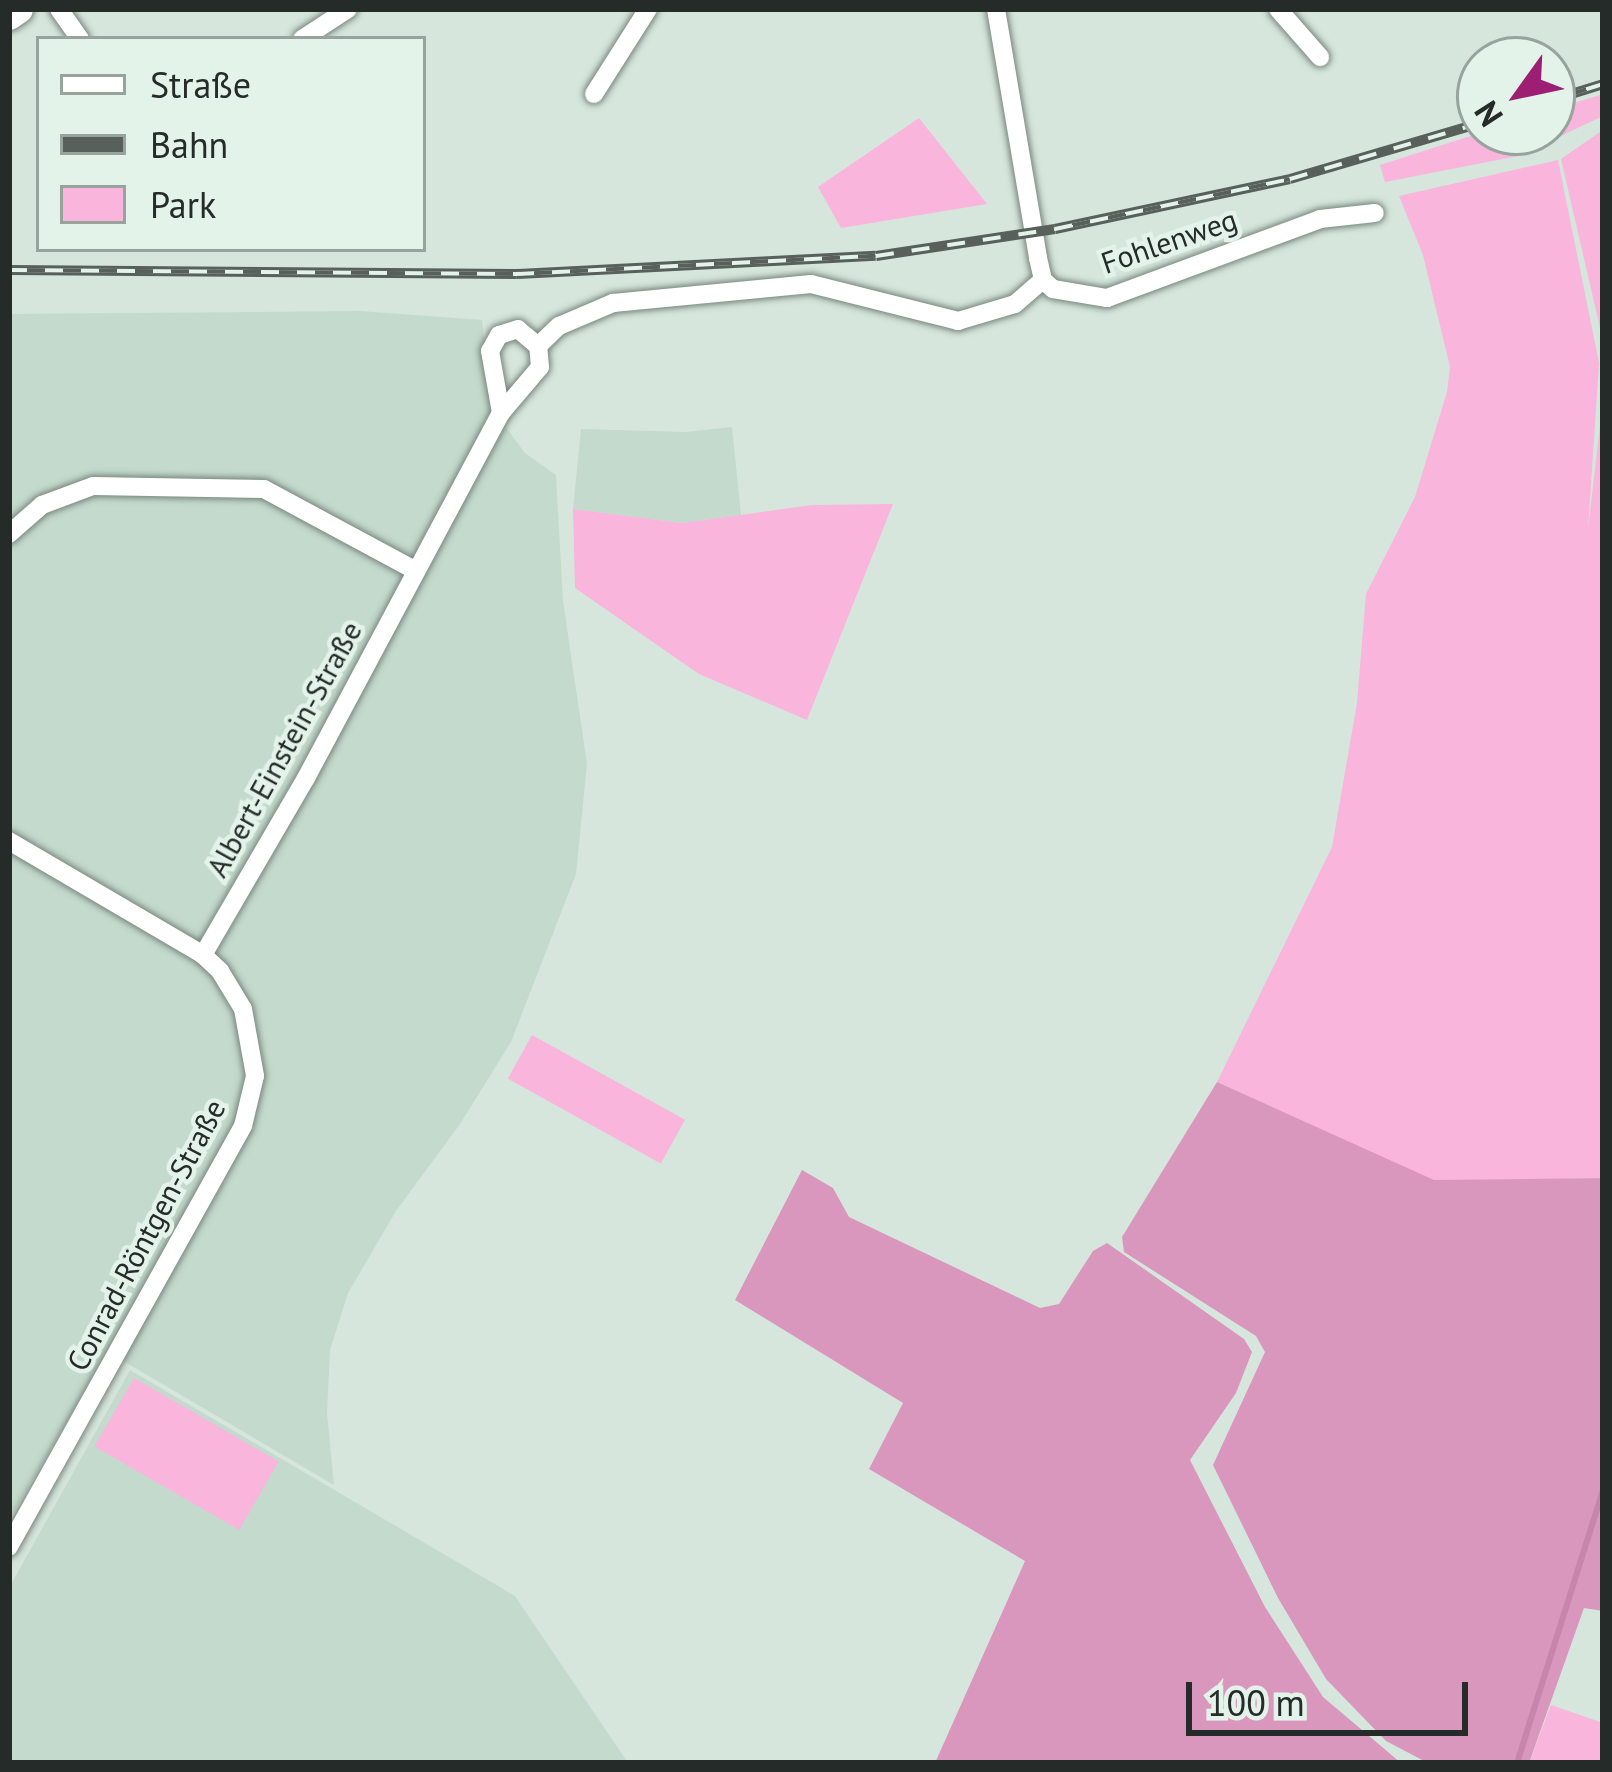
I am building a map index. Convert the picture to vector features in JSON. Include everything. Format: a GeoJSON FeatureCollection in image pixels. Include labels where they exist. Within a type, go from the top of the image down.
{"type":"FeatureCollection","features":[{"type":"Feature","properties":{"kind":"main road"},"geometry":{"type":"LineString","coordinates":[[9,16],[20,9]]}},
{"type":"Feature","properties":{"kind":"street"},"geometry":{"type":"LineString","coordinates":[[59,9],[78,36]]}},
{"type":"Feature","properties":{"kind":"street"},"geometry":{"type":"LineString","coordinates":[[306,36],[347,9]]}},
{"type":"Feature","properties":{"kind":"street"},"geometry":{"type":"LineString","coordinates":[[594,94],[648,9]]}},
{"type":"Feature","properties":{"kind":"street"},"geometry":{"type":"LineString","coordinates":[[501,413],[490,365],[493,341],[518,329],[538,346],[559,326],[613,303],[811,284],[958,321],[1015,304],[1043,280],[997,9]]}},
{"type":"Feature","properties":{"kind":"street"},"geometry":{"type":"LineString","coordinates":[[1278,9],[1320,57]]}},
{"type":"Feature","properties":{"kind":"street","name":"Fohlenweg"},"geometry":{"type":"LineString","coordinates":[[1043,280],[1065,292],[1107,298],[1320,219],[1375,213]]}},
{"type":"Feature","properties":{"kind":"street","name":"Albert-Einstein-Straße"},"geometry":{"type":"LineString","coordinates":[[202,955],[306,778],[501,413],[540,368],[538,346]]}},
{"type":"Feature","properties":{"kind":"street"},"geometry":{"type":"LineString","coordinates":[[9,534],[42,505],[92,486],[264,489],[416,571]]}},
{"type":"Feature","properties":{"kind":"street","name":"Conrad-Röntgen-Straße"},"geometry":{"type":"LineString","coordinates":[[9,841],[202,955],[232,989],[250,1030],[255,1076],[250,1106],[9,1547]]}},
{"type":"Feature","properties":{"kind":"shaded area"},"geometry":{"type":"Polygon","coordinates":[[[360,311],[482,320],[491,407],[525,453],[556,475],[563,601],[587,764],[576,874],[511,1042],[460,1124],[396,1211],[348,1293],[330,1350],[327,1413],[334,1485],[108,1352],[9,1519],[9,314],[360,311]]]}},
{"type":"Feature","properties":{"kind":"shaded area"},"geometry":{"type":"Polygon","coordinates":[[[732,427],[741,515],[682,523],[573,509],[581,429],[686,432],[732,427]]]}},
{"type":"Feature","properties":{"kind":"shaded area"},"geometry":{"type":"Polygon","coordinates":[[[1217,1082],[1434,1180],[1603,1178],[1603,1611],[1584,1608],[1529,1763],[1428,1763],[1386,1741],[1326,1679],[1278,1598],[1213,1465],[1265,1352],[1256,1336],[1124,1252],[1122,1237],[1217,1082]]]}},
{"type":"Feature","properties":{"kind":"shaded area"},"geometry":{"type":"Polygon","coordinates":[[[802,1170],[833,1188],[849,1217],[1040,1308],[1059,1304],[1093,1251],[1107,1243],[1244,1339],[1252,1352],[1236,1393],[1190,1460],[1265,1607],[1323,1697],[1401,1763],[935,1763],[1025,1561],[869,1469],[903,1403],[735,1300],[802,1170]]]}},
{"type":"Feature","properties":{"kind":"shaded area"},"geometry":{"type":"Polygon","coordinates":[[[130,1370],[515,1596],[628,1763],[9,1763],[9,1588],[130,1370]]]}},
{"type":"Feature","properties":{"kind":"green space"},"geometry":{"type":"Polygon","coordinates":[[[1603,94],[1603,116],[1576,129],[1576,102],[1603,94]]]}},
{"type":"Feature","properties":{"kind":"green space"},"geometry":{"type":"Polygon","coordinates":[[[919,118],[987,204],[841,228],[818,187],[919,118]]]}},
{"type":"Feature","properties":{"kind":"green space"},"geometry":{"type":"Polygon","coordinates":[[[1603,130],[1603,341],[1561,159],[1576,156],[1576,149],[1603,130]]]}},
{"type":"Feature","properties":{"kind":"green space"},"geometry":{"type":"Polygon","coordinates":[[[1456,141],[1456,156],[1518,156],[1385,182],[1380,165],[1456,141]]]}},
{"type":"Feature","properties":{"kind":"green space"},"geometry":{"type":"Polygon","coordinates":[[[1558,160],[1599,363],[1588,529],[1603,400],[1603,1178],[1434,1181],[1217,1082],[1332,847],[1357,703],[1366,594],[1415,497],[1447,392],[1450,367],[1423,255],[1399,196],[1558,160]]]}},
{"type":"Feature","properties":{"kind":"green space"},"geometry":{"type":"Polygon","coordinates":[[[893,504],[807,720],[699,674],[575,588],[573,509],[682,523],[812,505],[893,504]]]}},
{"type":"Feature","properties":{"kind":"green space"},"geometry":{"type":"Polygon","coordinates":[[[532,1035],[685,1120],[661,1164],[508,1079],[532,1035]]]}},
{"type":"Feature","properties":{"kind":"green space"},"geometry":{"type":"Polygon","coordinates":[[[134,1378],[279,1462],[239,1530],[94,1446],[134,1378]]]}},
{"type":"Feature","properties":{"kind":"green space"},"geometry":{"type":"Polygon","coordinates":[[[1551,1705],[1603,1723],[1603,1763],[1529,1763],[1551,1705]]]}},
{"type":"Feature","properties":{"kind":"waterway"},"geometry":{"type":"LineString","coordinates":[[1517,1763],[1603,1491]]}},
{"type":"Feature","properties":{"kind":"railway"},"geometry":{"type":"LineString","coordinates":[[1576,92],[1603,84]]}},
{"type":"Feature","properties":{"kind":"railway"},"geometry":{"type":"LineString","coordinates":[[9,270],[516,274],[876,256],[1055,229],[1290,179],[1456,130]]}}]}
